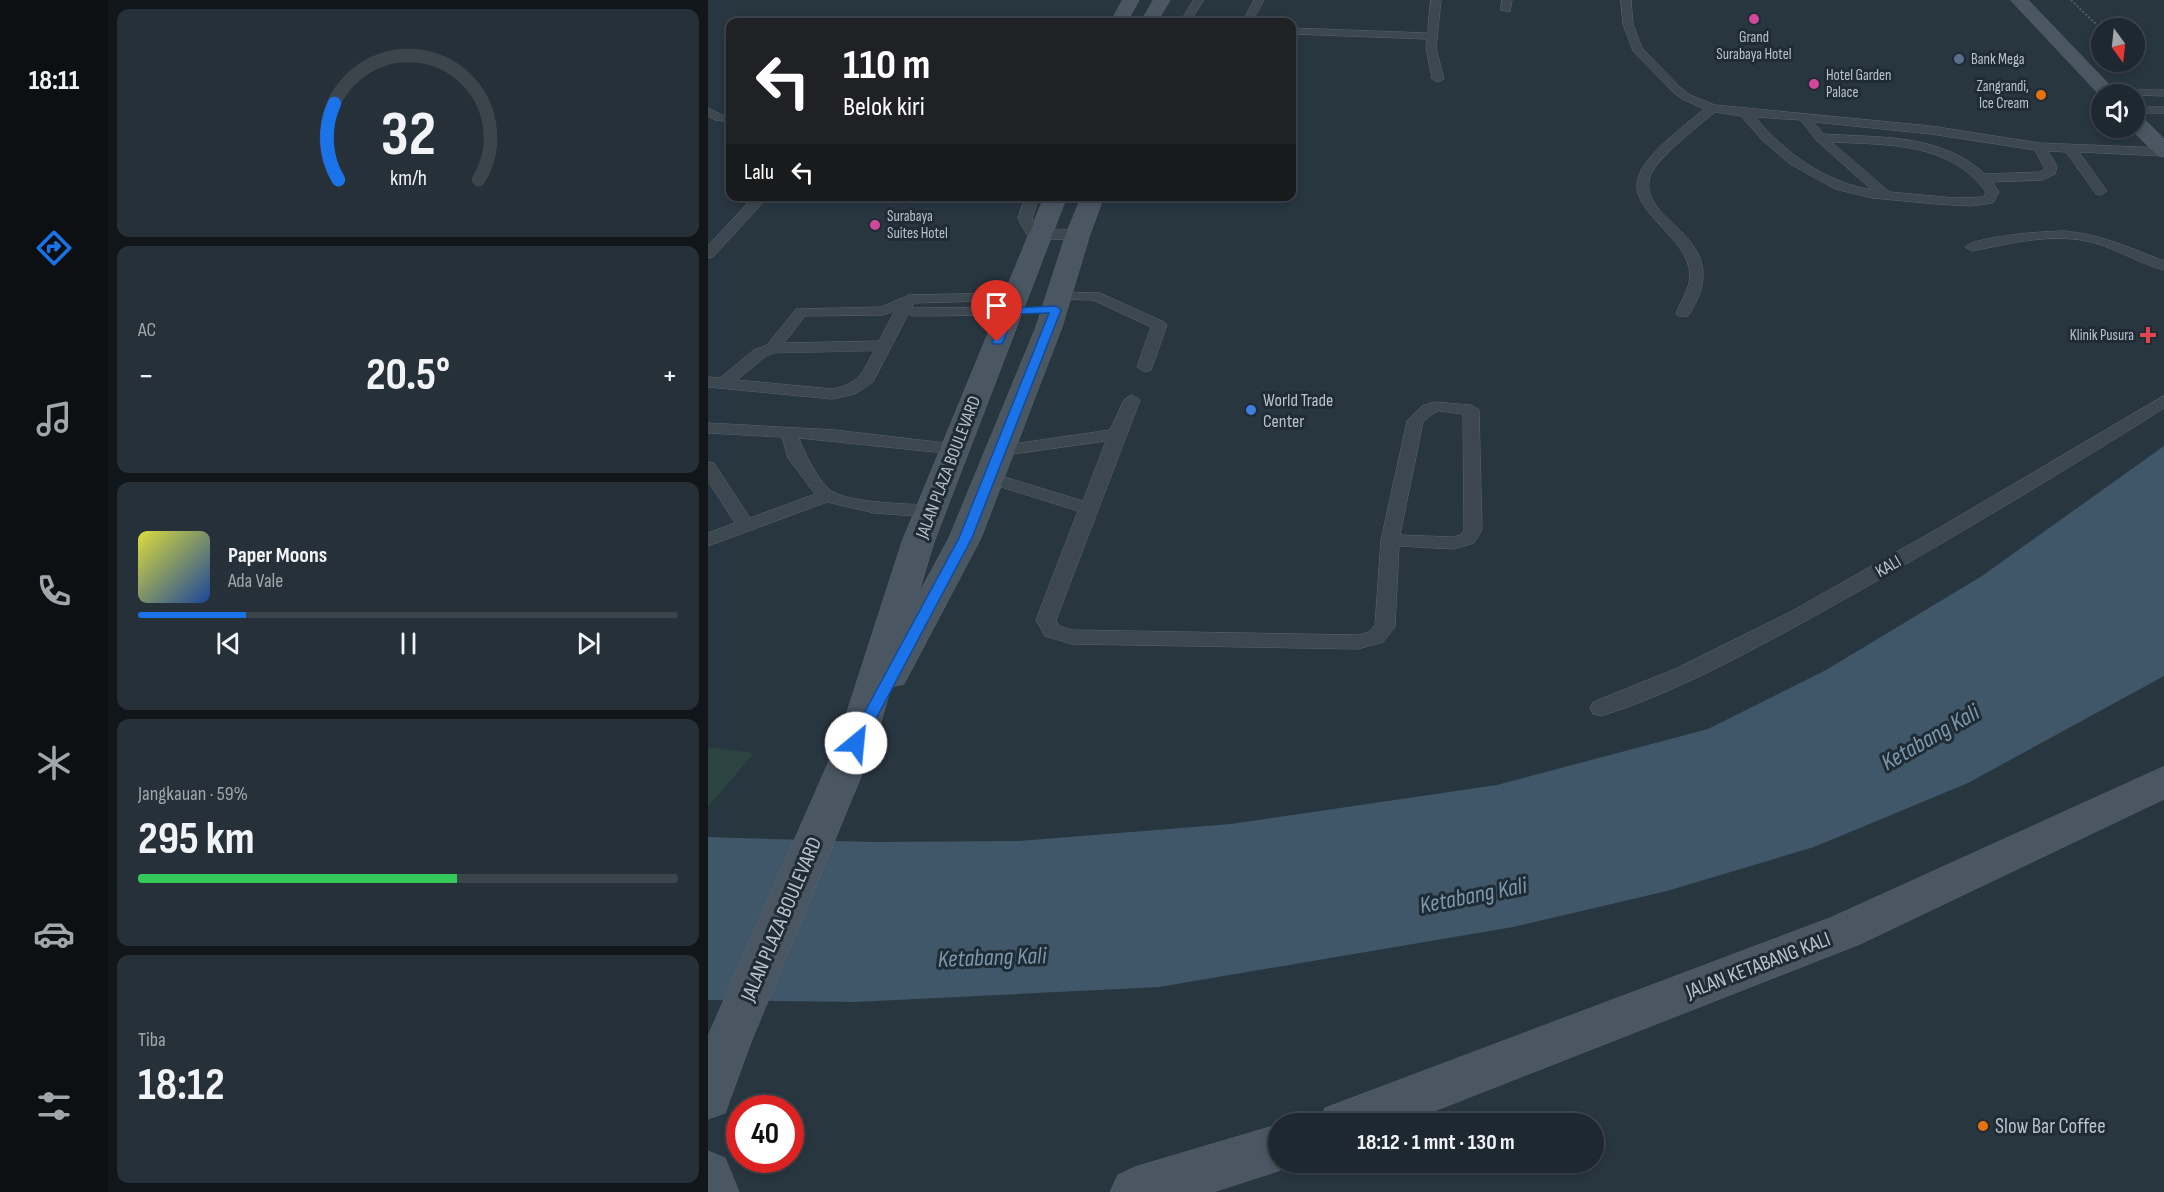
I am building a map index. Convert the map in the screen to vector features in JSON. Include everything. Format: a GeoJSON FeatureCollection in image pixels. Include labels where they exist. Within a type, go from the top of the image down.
{"type":"FeatureCollection","features":[{"type":"Feature","properties":{"kind":"street"},"geometry":{"type":"LineString","coordinates":[[1121,18],[1131,0]]}},
{"type":"Feature","properties":{"kind":"street"},"geometry":{"type":"LineString","coordinates":[[1152,18],[1162,0]]}},
{"type":"Feature","properties":{"kind":"street"},"geometry":{"type":"LineString","coordinates":[[2019,0],[2099,84]]}},
{"type":"Feature","properties":{"kind":"street"},"geometry":{"type":"LineString","coordinates":[[2145,132],[2164,152]]}},
{"type":"Feature","properties":{"kind":"street","name":"JALAN PLAZA BOULEVARD"},"geometry":{"type":"LineString","coordinates":[[856,743],[918,542],[1054,201]]}},
{"type":"Feature","properties":{"kind":"street","name":"JALAN PLAZA BOULEVARD"},"geometry":{"type":"LineString","coordinates":[[708,1097],[728,1042],[856,743],[965,538],[1058,303],[1078,234],[1091,201]]}},
{"type":"Feature","properties":{"kind":"street"},"geometry":{"type":"LineString","coordinates":[[1013,304],[1058,303]]}},
{"type":"Feature","properties":{"kind":"street","name":"JALAN KETABANG KALI"},"geometry":{"type":"LineString","coordinates":[[1371,1113],[1845,931],[2164,782]]}},
{"type":"Feature","properties":{"kind":"street"},"geometry":{"type":"LineString","coordinates":[[1135,1192],[1268,1152]]}},
{"type":"Feature","properties":{"kind":"street"},"geometry":{"type":"LineString","coordinates":[[1196,1192],[1268,1152]]}},
{"type":"Feature","properties":{"kind":"street"},"geometry":{"type":"LineString","coordinates":[[708,1175],[714,1192]]}},
{"type":"Feature","properties":{"kind":"lane"},"geometry":{"type":"LineString","coordinates":[[1187,18],[1199,0]]}},
{"type":"Feature","properties":{"kind":"lane"},"geometry":{"type":"LineString","coordinates":[[1251,18],[1259,0]]}},
{"type":"Feature","properties":{"kind":"lane"},"geometry":{"type":"LineString","coordinates":[[1436,0],[1431,48],[1438,79]]}},
{"type":"Feature","properties":{"kind":"lane"},"geometry":{"type":"LineString","coordinates":[[1626,0],[1628,24],[1637,50],[1686,97],[1712,108],[1931,130],[2039,147],[2164,152]]}},
{"type":"Feature","properties":{"kind":"lane"},"geometry":{"type":"LineString","coordinates":[[1296,31],[1431,36]]}},
{"type":"Feature","properties":{"kind":"lane"},"geometry":{"type":"LineString","coordinates":[[2145,93],[2164,93]]}},
{"type":"Feature","properties":{"kind":"lane"},"geometry":{"type":"LineString","coordinates":[[1683,313],[1695,288],[1698,272],[1695,258],[1688,244],[1644,197],[1642,186],[1644,175],[1659,157],[1712,108]]}},
{"type":"Feature","properties":{"kind":"lane"},"geometry":{"type":"LineString","coordinates":[[2145,110],[2164,110]]}},
{"type":"Feature","properties":{"kind":"lane"},"geometry":{"type":"LineString","coordinates":[[708,111],[719,118]]}},
{"type":"Feature","properties":{"kind":"lane"},"geometry":{"type":"LineString","coordinates":[[1745,113],[1774,145],[1830,182],[1856,191],[1969,204],[1988,200],[1993,192],[1983,177],[1940,150],[1922,145],[1820,137]]}},
{"type":"Feature","properties":{"kind":"lane"},"geometry":{"type":"LineString","coordinates":[[1805,117],[1820,137],[1886,195]]}},
{"type":"Feature","properties":{"kind":"lane"},"geometry":{"type":"LineString","coordinates":[[1983,177],[2043,176],[2051,171],[2051,166],[2039,147]]}},
{"type":"Feature","properties":{"kind":"lane"},"geometry":{"type":"LineString","coordinates":[[2071,150],[2101,191]]}},
{"type":"Feature","properties":{"kind":"lane"},"geometry":{"type":"LineString","coordinates":[[708,254],[759,201]]}},
{"type":"Feature","properties":{"kind":"lane"},"geometry":{"type":"LineString","coordinates":[[1031,201],[1025,219],[1033,233],[1041,235],[1078,234]]}},
{"type":"Feature","properties":{"kind":"lane"},"geometry":{"type":"LineString","coordinates":[[1972,247],[2023,237],[2057,234],[2096,240],[2164,266]]}},
{"type":"Feature","properties":{"kind":"lane"},"geometry":{"type":"LineString","coordinates":[[1058,303],[1095,296],[1159,326],[1145,367]]}},
{"type":"Feature","properties":{"kind":"lane"},"geometry":{"type":"LineString","coordinates":[[772,348],[801,312],[883,311],[905,306],[1013,304]]}},
{"type":"Feature","properties":{"kind":"lane"},"geometry":{"type":"LineString","coordinates":[[716,383],[832,394],[849,391],[866,382],[905,306]]}},
{"type":"Feature","properties":{"kind":"lane"},"geometry":{"type":"LineString","coordinates":[[716,383],[760,353],[772,348],[885,346]]}},
{"type":"Feature","properties":{"kind":"lane"},"geometry":{"type":"LineString","coordinates":[[1132,400],[1046,620],[1052,632],[1071,637],[1358,642],[1376,637],[1385,627],[1390,540],[1415,421],[1420,414],[1435,405],[1471,410],[1473,530],[1467,539],[1454,543],[1390,540]]}},
{"type":"Feature","properties":{"kind":"lane","name":"KALI"},"geometry":{"type":"LineString","coordinates":[[1600,708],[1650,690],[1746,646],[2056,468],[2164,401]]}},
{"type":"Feature","properties":{"kind":"lane"},"geometry":{"type":"LineString","coordinates":[[708,428],[788,431],[954,449]]}},
{"type":"Feature","properties":{"kind":"lane"},"geometry":{"type":"LineString","coordinates":[[788,431],[797,458],[825,496]]}},
{"type":"Feature","properties":{"kind":"lane"},"geometry":{"type":"LineString","coordinates":[[994,464],[1117,434]]}},
{"type":"Feature","properties":{"kind":"lane"},"geometry":{"type":"LineString","coordinates":[[994,464],[1090,509]]}},
{"type":"Feature","properties":{"kind":"lane"},"geometry":{"type":"LineString","coordinates":[[708,468],[746,526]]}},
{"type":"Feature","properties":{"kind":"lane"},"geometry":{"type":"LineString","coordinates":[[708,540],[825,496],[874,507],[930,511]]}},
{"type":"Feature","properties":{"kind":"path"},"geometry":{"type":"LineString","coordinates":[[2071,0],[2091,19]]}},
{"type":"Feature","properties":{"kind":"green space"},"geometry":{"type":"Polygon","coordinates":[[[708,747],[754,753],[708,807],[708,747]]]}},
{"type":"Feature","properties":{"kind":"water","name":"Ketabang Kali"},"geometry":{"type":"Polygon","coordinates":[[[2164,446],[2164,676],[1968,783],[1814,847],[1667,891],[1513,927],[1159,987],[855,1002],[708,1000],[708,837],[873,842],[1019,841],[1231,824],[1497,785],[1708,729],[1826,670],[1982,576],[2164,446]]]}},
{"type":"Feature","properties":{"kind":"place","name":"Grand Surabaya Hotel"},"geometry":{"type":"Point","coordinates":[1754,19]}},
{"type":"Feature","properties":{"kind":"place","name":"Bank Mega"},"geometry":{"type":"Point","coordinates":[1959,59]}},
{"type":"Feature","properties":{"kind":"place","name":"Hotel Garden Palace"},"geometry":{"type":"Point","coordinates":[1814,84]}},
{"type":"Feature","properties":{"kind":"place","name":"Zangrandi, Ice Cream"},"geometry":{"type":"Point","coordinates":[2041,95]}},
{"type":"Feature","properties":{"kind":"place","name":"Surabaya Suites Hotel"},"geometry":{"type":"Point","coordinates":[875,225]}},
{"type":"Feature","properties":{"kind":"place","name":"Klinik Pusura"},"geometry":{"type":"Point","coordinates":[2148,335]}},
{"type":"Feature","properties":{"kind":"place","name":"World Trade Center"},"geometry":{"type":"Point","coordinates":[1251,410]}},
{"type":"Feature","properties":{"kind":"place","name":"Slow Bar Coffee"},"geometry":{"type":"Point","coordinates":[1983,1126]}},
{"type":"Feature","properties":{"kind":"route"},"geometry":{"type":"LineString","coordinates":[[856,743],[965,538],[1056,310],[1010,311],[997,342]]}}]}
